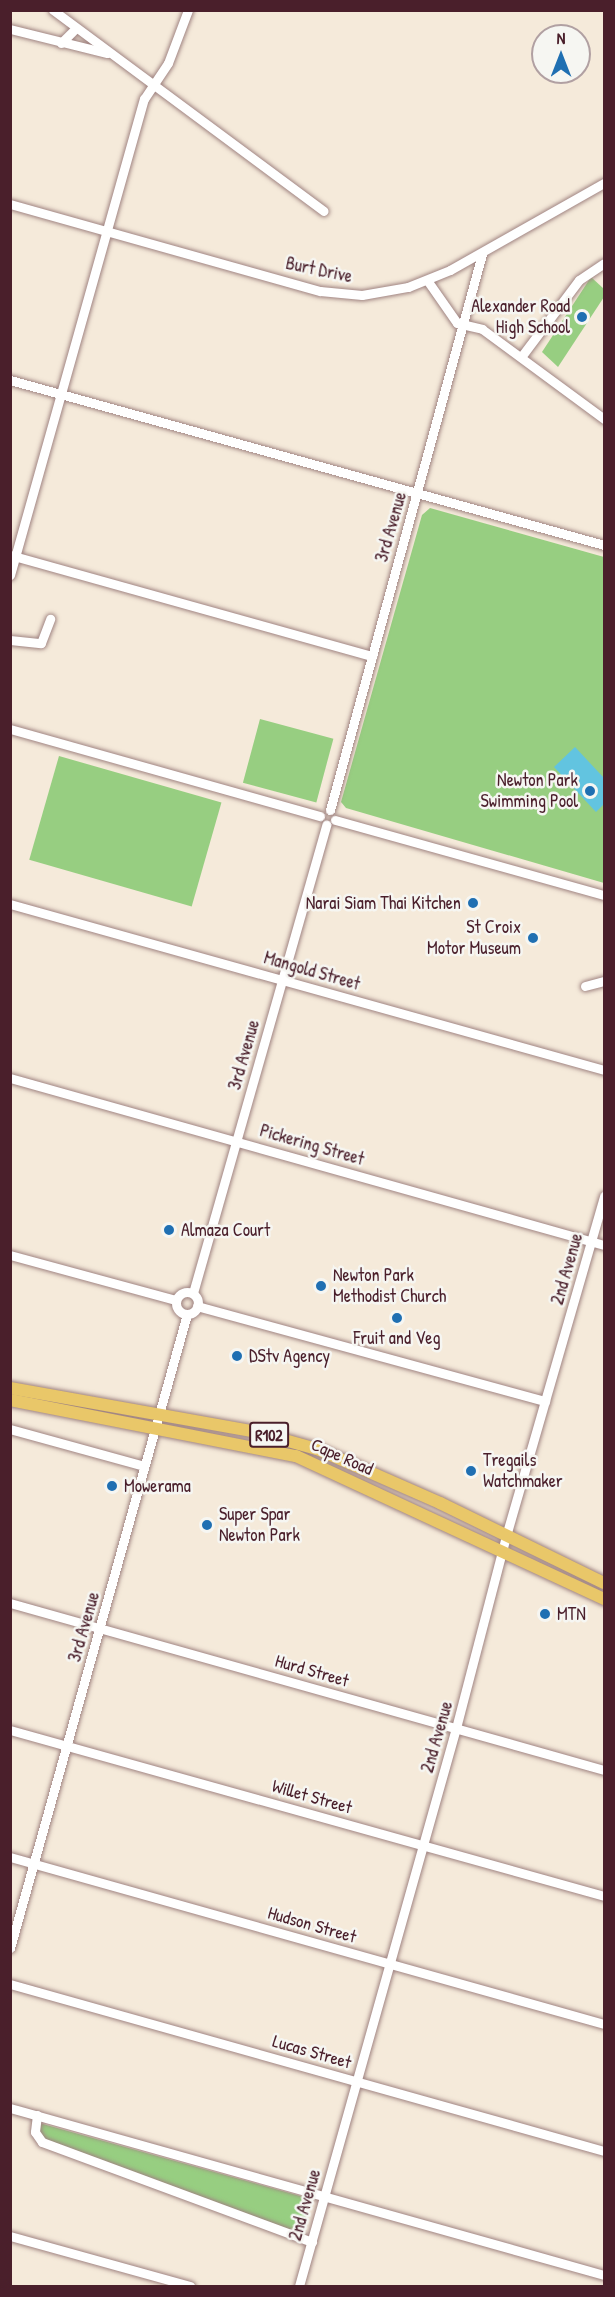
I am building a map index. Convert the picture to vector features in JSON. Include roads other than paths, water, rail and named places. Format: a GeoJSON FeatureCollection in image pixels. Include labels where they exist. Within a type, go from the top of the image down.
{"type":"FeatureCollection","features":[{"type":"Feature","properties":{"kind":"main road","name":"Cape Road"},"geometry":{"type":"LineString","coordinates":[[10,1388],[267,1435],[317,1449],[604,1583]]}},
{"type":"Feature","properties":{"kind":"main road","name":"Cape Road"},"geometry":{"type":"LineString","coordinates":[[10,1400],[296,1456],[604,1599]]}},
{"type":"Feature","properties":{"kind":"street"},"geometry":{"type":"LineString","coordinates":[[53,10],[154,88],[324,211]]}},
{"type":"Feature","properties":{"kind":"street"},"geometry":{"type":"LineString","coordinates":[[10,575],[13,556],[62,394],[144,99],[154,88],[181,34],[188,10]]}},
{"type":"Feature","properties":{"kind":"street"},"geometry":{"type":"LineString","coordinates":[[61,43],[76,28]]}},
{"type":"Feature","properties":{"kind":"street"},"geometry":{"type":"LineString","coordinates":[[10,29],[108,53]]}},
{"type":"Feature","properties":{"kind":"street","name":"Burt Drive"},"geometry":{"type":"LineString","coordinates":[[10,204],[334,294],[370,294],[427,280],[482,254],[604,183]]}},
{"type":"Feature","properties":{"kind":"street","name":"3rd Avenue"},"geometry":{"type":"LineString","coordinates":[[330,810],[465,326],[482,254]]}},
{"type":"Feature","properties":{"kind":"street"},"geometry":{"type":"LineString","coordinates":[[521,357],[579,280],[604,262]]}},
{"type":"Feature","properties":{"kind":"street"},"geometry":{"type":"LineString","coordinates":[[427,280],[454,320],[465,326],[482,329],[604,419]]}},
{"type":"Feature","properties":{"kind":"street"},"geometry":{"type":"LineString","coordinates":[[10,380],[604,545]]}},
{"type":"Feature","properties":{"kind":"street"},"geometry":{"type":"LineString","coordinates":[[13,556],[372,656]]}},
{"type":"Feature","properties":{"kind":"street"},"geometry":{"type":"LineString","coordinates":[[10,640],[30,645],[41,643],[50,619]]}},
{"type":"Feature","properties":{"kind":"street"},"geometry":{"type":"LineString","coordinates":[[10,729],[320,816],[326,825],[335,820],[604,895]]}},
{"type":"Feature","properties":{"kind":"street"},"geometry":{"type":"LineString","coordinates":[[320,816],[330,810],[335,820]]}},
{"type":"Feature","properties":{"kind":"street","name":"3rd Avenue"},"geometry":{"type":"LineString","coordinates":[[193,1293],[326,825]]}},
{"type":"Feature","properties":{"kind":"street","name":"Mangold Street"},"geometry":{"type":"LineString","coordinates":[[10,904],[604,1070]]}},
{"type":"Feature","properties":{"kind":"street"},"geometry":{"type":"LineString","coordinates":[[585,986],[604,981]]}},
{"type":"Feature","properties":{"kind":"street","name":"Pickering Street"},"geometry":{"type":"LineString","coordinates":[[10,1078],[604,1245]]}},
{"type":"Feature","properties":{"kind":"street","name":"2nd Avenue"},"geometry":{"type":"LineString","coordinates":[[299,2286],[391,1964],[504,1552],[506,1536],[604,1196]]}},
{"type":"Feature","properties":{"kind":"street"},"geometry":{"type":"LineString","coordinates":[[10,1255],[176,1300]]}},
{"type":"Feature","properties":{"kind":"street"},"geometry":{"type":"LineString","coordinates":[[176,1300],[183,1292],[193,1293],[197,1306]]}},
{"type":"Feature","properties":{"kind":"street"},"geometry":{"type":"LineString","coordinates":[[176,1300],[178,1310],[187,1314],[197,1306]]}},
{"type":"Feature","properties":{"kind":"street"},"geometry":{"type":"LineString","coordinates":[[197,1306],[545,1401]]}},
{"type":"Feature","properties":{"kind":"street","name":"3rd Avenue"},"geometry":{"type":"LineString","coordinates":[[10,1948],[187,1314]]}},
{"type":"Feature","properties":{"kind":"street"},"geometry":{"type":"LineString","coordinates":[[10,1429],[144,1466]]}},
{"type":"Feature","properties":{"kind":"street","name":"Hurd Street"},"geometry":{"type":"LineString","coordinates":[[10,1603],[604,1770]]}},
{"type":"Feature","properties":{"kind":"street","name":"Willet Street"},"geometry":{"type":"LineString","coordinates":[[10,1730],[604,1896]]}},
{"type":"Feature","properties":{"kind":"street","name":"Hudson Street"},"geometry":{"type":"LineString","coordinates":[[10,1857],[604,2024]]}},
{"type":"Feature","properties":{"kind":"street","name":"Lucas Street"},"geometry":{"type":"LineString","coordinates":[[10,1984],[604,2151]]}},
{"type":"Feature","properties":{"kind":"street"},"geometry":{"type":"LineString","coordinates":[[10,2108],[604,2275]]}},
{"type":"Feature","properties":{"kind":"street"},"geometry":{"type":"LineString","coordinates":[[37,2115],[34,2132],[42,2142],[312,2242]]}},
{"type":"Feature","properties":{"kind":"street"},"geometry":{"type":"LineString","coordinates":[[10,2236],[190,2286]]}},
{"type":"Feature","properties":{"kind":"water","name":"Newton Park Swimming Pool"},"geometry":{"type":"Polygon","coordinates":[[[575,747],[604,778],[604,804],[596,812],[554,767],[575,747]]]}},
{"type":"Feature","properties":{"kind":"place","name":"Alexander Road High School"},"geometry":{"type":"Point","coordinates":[582,317]}},
{"type":"Feature","properties":{"kind":"place","name":"Newton Park Swimming Pool"},"geometry":{"type":"Point","coordinates":[590,791]}},
{"type":"Feature","properties":{"kind":"place","name":"Narai Siam Thai Kitchen"},"geometry":{"type":"Point","coordinates":[473,903]}},
{"type":"Feature","properties":{"kind":"place","name":"St Croix Motor Museum"},"geometry":{"type":"Point","coordinates":[533,938]}},
{"type":"Feature","properties":{"kind":"place","name":"Almaza Court"},"geometry":{"type":"Point","coordinates":[169,1230]}},
{"type":"Feature","properties":{"kind":"place","name":"Newton Park Methodist Church"},"geometry":{"type":"Point","coordinates":[321,1286]}},
{"type":"Feature","properties":{"kind":"place","name":"Fruit and Veg"},"geometry":{"type":"Point","coordinates":[397,1318]}},
{"type":"Feature","properties":{"kind":"place","name":"DStv Agency"},"geometry":{"type":"Point","coordinates":[237,1356]}},
{"type":"Feature","properties":{"kind":"place","name":"Tregails Watchmaker"},"geometry":{"type":"Point","coordinates":[471,1471]}},
{"type":"Feature","properties":{"kind":"place","name":"Mowerama"},"geometry":{"type":"Point","coordinates":[112,1486]}},
{"type":"Feature","properties":{"kind":"place","name":"Super Spar Newton Park"},"geometry":{"type":"Point","coordinates":[207,1525]}},
{"type":"Feature","properties":{"kind":"place","name":"MTN"},"geometry":{"type":"Point","coordinates":[545,1614]}}]}
